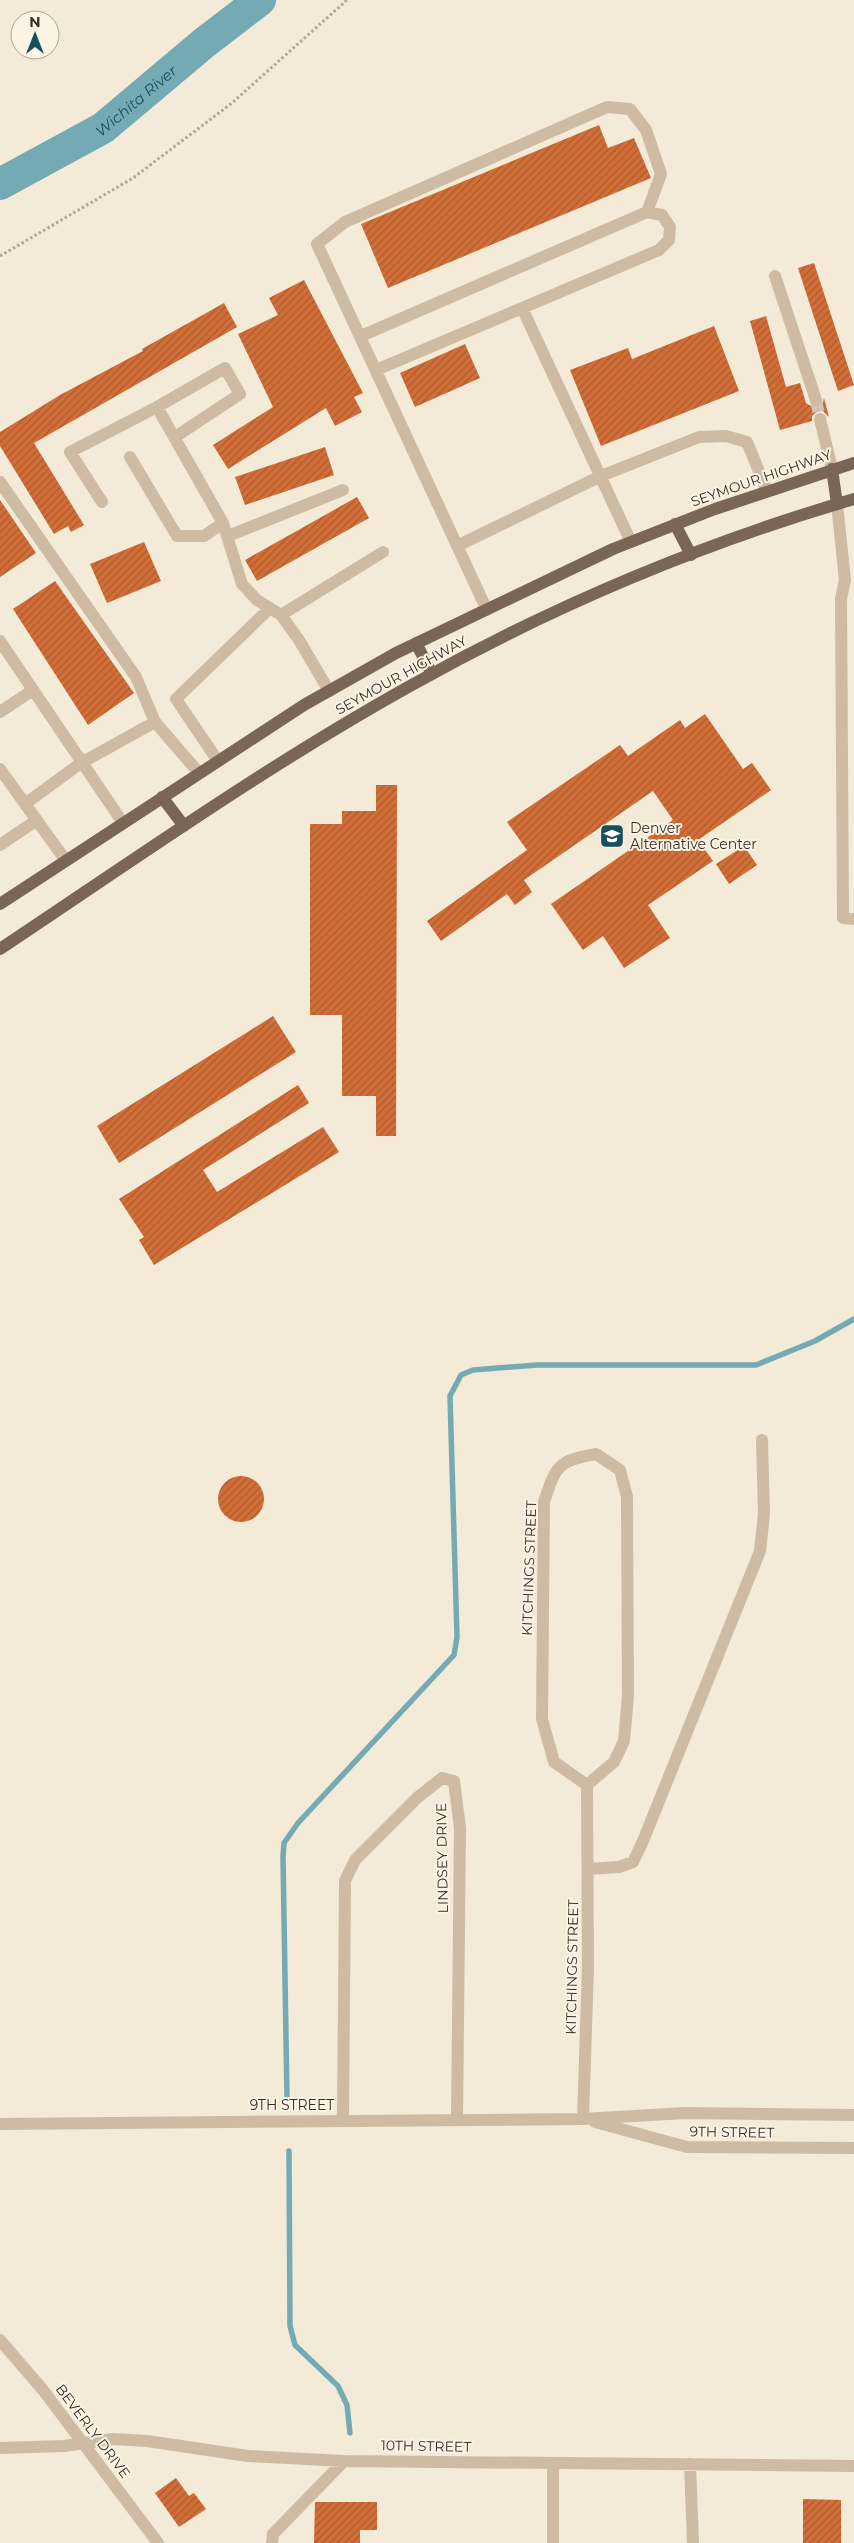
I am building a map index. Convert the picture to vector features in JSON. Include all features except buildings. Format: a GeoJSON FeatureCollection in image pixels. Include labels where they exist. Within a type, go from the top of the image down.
{"type":"FeatureCollection","features":[{"type":"Feature","properties":{"kind":"main road","name":"SEYMOUR HIGHWAY"},"geometry":{"type":"LineString","coordinates":[[0,904],[199,773],[329,691],[416,643],[486,608],[631,542],[767,491],[854,463]]}},
{"type":"Feature","properties":{"kind":"main road"},"geometry":{"type":"LineString","coordinates":[[832,469],[837,504]]}},
{"type":"Feature","properties":{"kind":"main road","name":"SEYMOUR HIGHWAY"},"geometry":{"type":"LineString","coordinates":[[0,949],[317,739],[432,674],[518,630],[690,555],[854,499]]}},
{"type":"Feature","properties":{"kind":"main road"},"geometry":{"type":"LineString","coordinates":[[675,524],[690,555]]}},
{"type":"Feature","properties":{"kind":"main road"},"geometry":{"type":"LineString","coordinates":[[416,643],[432,674]]}},
{"type":"Feature","properties":{"kind":"main road"},"geometry":{"type":"LineString","coordinates":[[162,797],[184,826]]}},
{"type":"Feature","properties":{"kind":"street"},"geometry":{"type":"LineString","coordinates":[[486,608],[317,244],[345,222],[607,107],[630,109],[646,130],[661,174],[648,212]]}},
{"type":"Feature","properties":{"kind":"street"},"geometry":{"type":"LineString","coordinates":[[361,336],[648,212],[662,215],[670,226],[669,240],[659,250],[376,370]]}},
{"type":"Feature","properties":{"kind":"street"},"geometry":{"type":"LineString","coordinates":[[775,276],[816,400]]}},
{"type":"Feature","properties":{"kind":"street"},"geometry":{"type":"LineString","coordinates":[[522,308],[631,542]]}},
{"type":"Feature","properties":{"kind":"street"},"geometry":{"type":"LineString","coordinates":[[102,502],[70,452],[157,407],[225,368],[240,394],[175,437]]}},
{"type":"Feature","properties":{"kind":"street"},"geometry":{"type":"LineString","coordinates":[[157,407],[223,523],[242,584],[281,615],[299,640],[329,691]]}},
{"type":"Feature","properties":{"kind":"street"},"geometry":{"type":"LineString","coordinates":[[820,419],[832,469]]}},
{"type":"Feature","properties":{"kind":"street"},"geometry":{"type":"LineString","coordinates":[[457,546],[601,476],[699,437],[726,436],[747,442],[767,491]]}},
{"type":"Feature","properties":{"kind":"street"},"geometry":{"type":"LineString","coordinates":[[130,457],[177,536],[204,536],[223,523]]}},
{"type":"Feature","properties":{"kind":"street"},"geometry":{"type":"LineString","coordinates":[[0,482],[136,677],[155,722],[199,773]]}},
{"type":"Feature","properties":{"kind":"street"},"geometry":{"type":"LineString","coordinates":[[228,536],[343,490]]}},
{"type":"Feature","properties":{"kind":"street"},"geometry":{"type":"LineString","coordinates":[[837,504],[850,581],[841,599],[843,918],[854,919]]}},
{"type":"Feature","properties":{"kind":"street"},"geometry":{"type":"LineString","coordinates":[[281,615],[383,552]]}},
{"type":"Feature","properties":{"kind":"street"},"geometry":{"type":"LineString","coordinates":[[218,761],[176,699],[270,608]]}},
{"type":"Feature","properties":{"kind":"street"},"geometry":{"type":"LineString","coordinates":[[0,641],[123,823]]}},
{"type":"Feature","properties":{"kind":"street"},"geometry":{"type":"LineString","coordinates":[[0,712],[32,690]]}},
{"type":"Feature","properties":{"kind":"street"},"geometry":{"type":"LineString","coordinates":[[25,804],[81,763],[155,722]]}},
{"type":"Feature","properties":{"kind":"street"},"geometry":{"type":"LineString","coordinates":[[0,769],[66,861]]}},
{"type":"Feature","properties":{"kind":"street"},"geometry":{"type":"LineString","coordinates":[[0,845],[37,820]]}},
{"type":"Feature","properties":{"kind":"street"},"geometry":{"type":"LineString","coordinates":[[588,1868],[619,1867],[633,1862],[647,1832],[760,1551],[764,1514],[762,1440]]}},
{"type":"Feature","properties":{"kind":"street","name":"KITCHINGS STREET"},"geometry":{"type":"LineString","coordinates":[[596,1454],[620,1470],[627,1498],[628,1696],[624,1741],[614,1762],[587,1785],[554,1762],[542,1719],[544,1502],[552,1476],[568,1459],[596,1454]]}},
{"type":"Feature","properties":{"kind":"street","name":"LINDSEY DRIVE"},"geometry":{"type":"LineString","coordinates":[[343,2120],[345,1881],[355,1860],[417,1798],[442,1778],[454,1781],[460,1828],[457,2120]]}},
{"type":"Feature","properties":{"kind":"street","name":"KITCHINGS STREET"},"geometry":{"type":"LineString","coordinates":[[583,2119],[588,1967],[587,1785]]}},
{"type":"Feature","properties":{"kind":"street","name":"9TH STREET"},"geometry":{"type":"LineString","coordinates":[[0,2124],[583,2119],[685,2113],[854,2115]]}},
{"type":"Feature","properties":{"kind":"street","name":"9TH STREET"},"geometry":{"type":"LineString","coordinates":[[583,2119],[687,2147],[854,2148]]}},
{"type":"Feature","properties":{"kind":"street","name":"BEVERLY DRIVE"},"geometry":{"type":"LineString","coordinates":[[0,2340],[43,2390],[158,2543]]}},
{"type":"Feature","properties":{"kind":"street","name":"10TH STREET"},"geometry":{"type":"LineString","coordinates":[[0,2448],[83,2444],[112,2439],[147,2441],[248,2456],[344,2461],[854,2466]]}},
{"type":"Feature","properties":{"kind":"street"},"geometry":{"type":"LineString","coordinates":[[272,2543],[273,2534],[344,2461]]}},
{"type":"Feature","properties":{"kind":"street"},"geometry":{"type":"LineString","coordinates":[[553,2463],[553,2543]]}},
{"type":"Feature","properties":{"kind":"street"},"geometry":{"type":"LineString","coordinates":[[690,2464],[692,2543]]}},
{"type":"Feature","properties":{"kind":"path"},"geometry":{"type":"LineString","coordinates":[[0,256],[133,178],[232,103],[347,0]]}},
{"type":"Feature","properties":{"kind":"waterway","name":"Wichita River"},"geometry":{"type":"LineString","coordinates":[[0,184],[103,128],[204,43],[260,0]]}},
{"type":"Feature","properties":{"kind":"waterway"},"geometry":{"type":"LineString","coordinates":[[287,2098],[284,1843],[298,1823],[454,1655],[457,1637],[450,1396],[461,1375],[473,1370],[537,1365],[756,1365],[815,1341],[854,1319]]}},
{"type":"Feature","properties":{"kind":"waterway"},"geometry":{"type":"LineString","coordinates":[[289,2151],[290,2326],[295,2345],[338,2386],[347,2405],[350,2433]]}},
{"type":"Feature","properties":{"kind":"tunnel"},"geometry":{"type":"LineString","coordinates":[[816,400],[820,419]]}},
{"type":"Feature","properties":{"kind":"place","name":"Denver Alternative Center"},"geometry":{"type":"Point","coordinates":[612,836]}}]}
